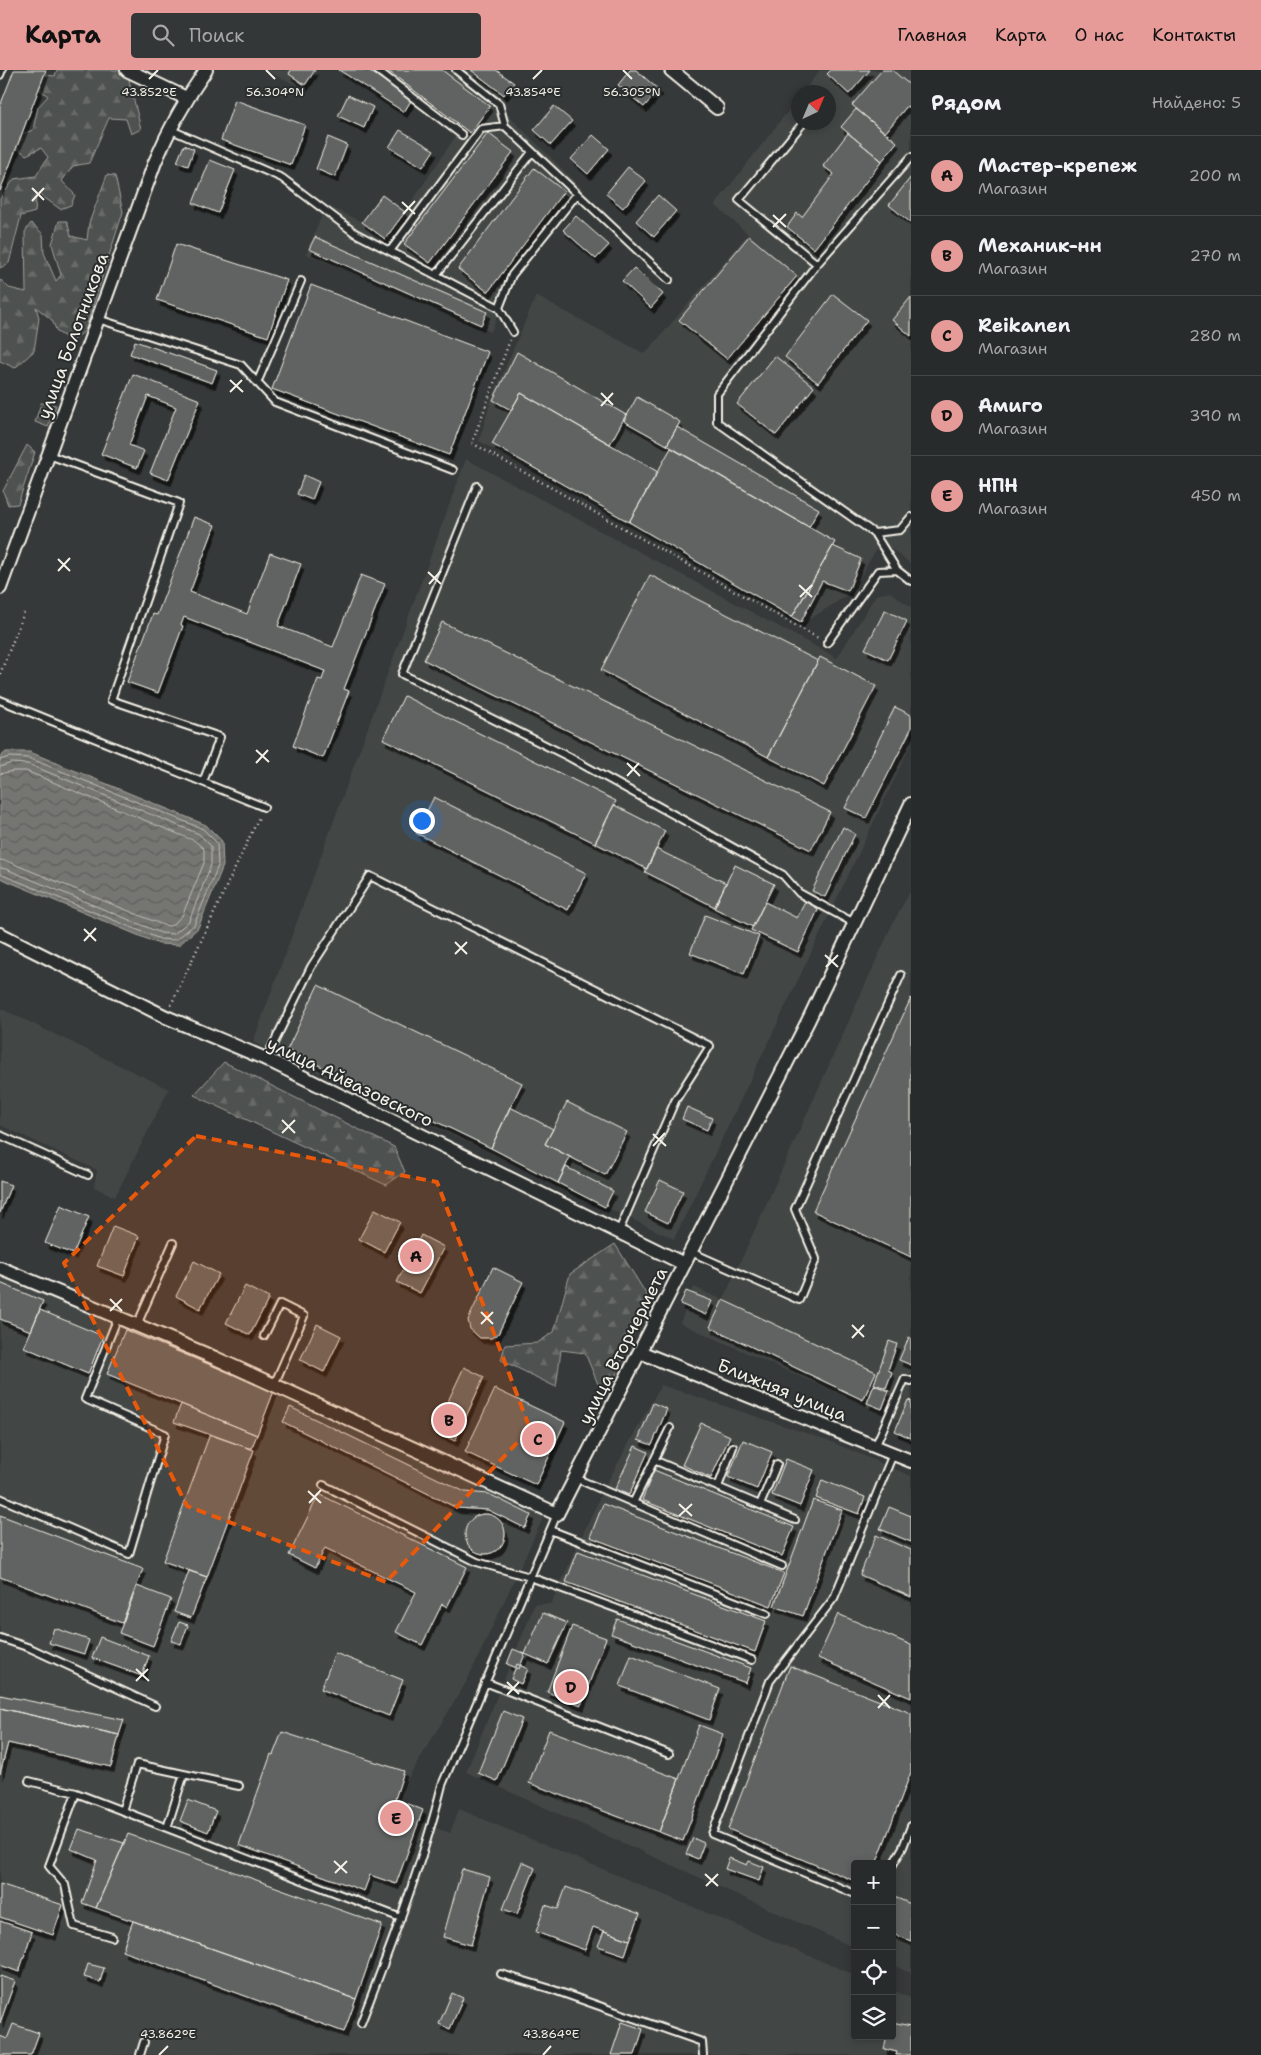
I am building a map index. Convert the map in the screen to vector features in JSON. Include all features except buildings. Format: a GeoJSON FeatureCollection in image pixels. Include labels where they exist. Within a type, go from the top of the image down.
{"type":"FeatureCollection","features":[{"type":"Feature","properties":{"kind":"street"},"geometry":{"type":"LineString","coordinates":[[127,70],[186,98]]}},
{"type":"Feature","properties":{"kind":"street","name":"улица Болотникова"},"geometry":{"type":"LineString","coordinates":[[0,588],[4,567],[49,455],[155,162],[169,129],[186,98],[206,70]]}},
{"type":"Feature","properties":{"kind":"street"},"geometry":{"type":"LineString","coordinates":[[671,70],[717,108]]}},
{"type":"Feature","properties":{"kind":"street","name":"улица Вторчермета"},"geometry":{"type":"LineString","coordinates":[[557,1514],[808,1019],[911,804]]}},
{"type":"Feature","properties":{"kind":"street","name":"улица Айвазовского"},"geometry":{"type":"LineString","coordinates":[[0,934],[166,1017],[266,1060],[684,1264]]}},
{"type":"Feature","properties":{"kind":"street"},"geometry":{"type":"LineString","coordinates":[[0,1268],[274,1385],[557,1514]]}},
{"type":"Feature","properties":{"kind":"street","name":"Ближняя улица"},"geometry":{"type":"LineString","coordinates":[[640,1352],[911,1462]]}},
{"type":"Feature","properties":{"kind":"lane"},"geometry":{"type":"LineString","coordinates":[[0,76],[2,70]]}},
{"type":"Feature","properties":{"kind":"lane"},"geometry":{"type":"LineString","coordinates":[[377,70],[462,134]]}},
{"type":"Feature","properties":{"kind":"lane"},"geometry":{"type":"LineString","coordinates":[[456,70],[499,104],[505,126],[669,280]]}},
{"type":"Feature","properties":{"kind":"lane"},"geometry":{"type":"LineString","coordinates":[[390,251],[481,129],[505,126]]}},
{"type":"Feature","properties":{"kind":"lane"},"geometry":{"type":"LineString","coordinates":[[169,129],[282,178],[355,233],[499,308],[513,332]]}},
{"type":"Feature","properties":{"kind":"lane"},"geometry":{"type":"LineString","coordinates":[[797,130],[739,200],[817,264]]}},
{"type":"Feature","properties":{"kind":"lane"},"geometry":{"type":"LineString","coordinates":[[436,275],[532,152]]}},
{"type":"Feature","properties":{"kind":"lane"},"geometry":{"type":"LineString","coordinates":[[911,157],[817,264],[717,394],[717,422],[874,533],[897,570],[911,581]]}},
{"type":"Feature","properties":{"kind":"lane"},"geometry":{"type":"LineString","coordinates":[[499,308],[512,275],[577,194]]}},
{"type":"Feature","properties":{"kind":"lane"},"geometry":{"type":"LineString","coordinates":[[257,383],[301,281]]}},
{"type":"Feature","properties":{"kind":"lane"},"geometry":{"type":"LineString","coordinates":[[98,319],[241,365],[275,402],[453,470]]}},
{"type":"Feature","properties":{"kind":"lane"},"geometry":{"type":"LineString","coordinates":[[49,455],[179,503],[111,700],[220,737],[204,782]]}},
{"type":"Feature","properties":{"kind":"lane"},"geometry":{"type":"LineString","coordinates":[[476,486],[402,674],[569,757],[783,874],[799,893],[854,923]]}},
{"type":"Feature","properties":{"kind":"lane"},"geometry":{"type":"LineString","coordinates":[[874,533],[900,530],[911,517]]}},
{"type":"Feature","properties":{"kind":"lane"},"geometry":{"type":"LineString","coordinates":[[827,643],[878,571],[897,570]]}},
{"type":"Feature","properties":{"kind":"lane"},"geometry":{"type":"LineString","coordinates":[[0,700],[264,807]]}},
{"type":"Feature","properties":{"kind":"lane"},"geometry":{"type":"LineString","coordinates":[[266,1060],[311,967],[370,876],[710,1046],[675,1101],[619,1231]]}},
{"type":"Feature","properties":{"kind":"lane"},"geometry":{"type":"LineString","coordinates":[[691,1252],[799,1300],[816,1259],[795,1209],[901,975]]}},
{"type":"Feature","properties":{"kind":"lane"},"geometry":{"type":"LineString","coordinates":[[0,1135],[88,1174]]}},
{"type":"Feature","properties":{"kind":"lane"},"geometry":{"type":"LineString","coordinates":[[137,1325],[173,1243]]}},
{"type":"Feature","properties":{"kind":"lane"},"geometry":{"type":"LineString","coordinates":[[264,1336],[280,1304],[304,1316],[274,1385]]}},
{"type":"Feature","properties":{"kind":"lane"},"geometry":{"type":"LineString","coordinates":[[0,1498],[129,1554],[165,1434],[85,1399],[118,1317]]}},
{"type":"Feature","properties":{"kind":"lane"},"geometry":{"type":"LineString","coordinates":[[875,1446],[905,1379],[911,1381]]}},
{"type":"Feature","properties":{"kind":"lane"},"geometry":{"type":"LineString","coordinates":[[633,1503],[670,1428]]}},
{"type":"Feature","properties":{"kind":"lane"},"geometry":{"type":"LineString","coordinates":[[718,1487],[733,1447]]}},
{"type":"Feature","properties":{"kind":"lane"},"geometry":{"type":"LineString","coordinates":[[851,1892],[712,1834],[770,1681],[834,1598],[893,1454]]}},
{"type":"Feature","properties":{"kind":"lane"},"geometry":{"type":"LineString","coordinates":[[654,1460],[795,1520]]}},
{"type":"Feature","properties":{"kind":"lane"},"geometry":{"type":"LineString","coordinates":[[760,1505],[777,1464]]}},
{"type":"Feature","properties":{"kind":"lane"},"geometry":{"type":"LineString","coordinates":[[575,1478],[782,1566]]}},
{"type":"Feature","properties":{"kind":"lane"},"geometry":{"type":"LineString","coordinates":[[323,1485],[476,1562],[530,1577],[752,1660]]}},
{"type":"Feature","properties":{"kind":"lane","name":"улица Вторчермета"},"geometry":{"type":"LineString","coordinates":[[361,2023],[401,1918],[434,1818],[442,1784],[557,1514]]}},
{"type":"Feature","properties":{"kind":"lane"},"geometry":{"type":"LineString","coordinates":[[550,1530],[767,1614]]}},
{"type":"Feature","properties":{"kind":"lane"},"geometry":{"type":"LineString","coordinates":[[0,1638],[30,1648],[155,1706]]}},
{"type":"Feature","properties":{"kind":"lane"},"geometry":{"type":"LineString","coordinates":[[485,1682],[669,1754]]}},
{"type":"Feature","properties":{"kind":"lane"},"geometry":{"type":"LineString","coordinates":[[122,1811],[137,1764],[239,1786]]}},
{"type":"Feature","properties":{"kind":"lane"},"geometry":{"type":"LineString","coordinates":[[167,1828],[184,1774]]}},
{"type":"Feature","properties":{"kind":"lane"},"geometry":{"type":"LineString","coordinates":[[29,1781],[76,1794],[401,1918]]}},
{"type":"Feature","properties":{"kind":"lane"},"geometry":{"type":"LineString","coordinates":[[76,1794],[49,1866],[65,1885],[74,1926],[112,1937]]}},
{"type":"Feature","properties":{"kind":"lane"},"geometry":{"type":"LineString","coordinates":[[895,1860],[911,1826]]}},
{"type":"Feature","properties":{"kind":"lane"},"geometry":{"type":"LineString","coordinates":[[502,1974],[702,2042],[704,2055]]}},
{"type":"Feature","properties":{"kind":"lane"},"geometry":{"type":"LineString","coordinates":[[140,2055],[144,2042]]}},
{"type":"Feature","properties":{"kind":"path"},"geometry":{"type":"LineString","coordinates":[[513,332],[472,443],[827,643]]}},
{"type":"Feature","properties":{"kind":"path"},"geometry":{"type":"LineString","coordinates":[[0,674],[24,613]]}},
{"type":"Feature","properties":{"kind":"path"},"geometry":{"type":"LineString","coordinates":[[166,1017],[264,807]]}},
{"type":"Feature","properties":{"kind":"highlighted area"},"geometry":{"type":"Polygon","coordinates":[[[196,1136],[437,1182],[530,1429],[386,1582],[187,1506],[64,1263],[196,1136]]]}},
{"type":"Feature","properties":{"kind":"shaded area"},"geometry":{"type":"Polygon","coordinates":[[[264,70],[317,70],[305,89],[264,70]]]}},
{"type":"Feature","properties":{"kind":"shaded area"},"geometry":{"type":"Polygon","coordinates":[[[336,70],[496,70],[514,83],[504,95],[506,113],[583,190],[513,279],[491,332],[306,254],[326,205],[362,222],[382,195],[405,212],[457,134],[413,100],[404,114],[336,70]]]}},
{"type":"Feature","properties":{"kind":"shaded area"},"geometry":{"type":"Polygon","coordinates":[[[820,70],[911,70],[911,564],[881,541],[851,593],[802,624],[479,441],[491,401],[536,296],[645,354],[748,234],[715,205],[791,107],[791,130],[836,130],[836,85],[808,85],[820,70]]]}},
{"type":"Feature","properties":{"kind":"shaded area"},"geometry":{"type":"Polygon","coordinates":[[[466,459],[837,658],[876,595],[890,592],[911,607],[911,744],[674,1239],[253,1042],[466,459]]]}},
{"type":"Feature","properties":{"kind":"shaded area"},"geometry":{"type":"Polygon","coordinates":[[[911,890],[911,1426],[680,1323],[694,1287],[723,1300],[893,923],[911,890]]]}},
{"type":"Feature","properties":{"kind":"shaded area"},"geometry":{"type":"Polygon","coordinates":[[[0,1008],[169,1089],[115,1197],[94,1187],[97,1170],[0,1125],[0,1008]]]}},
{"type":"Feature","properties":{"kind":"shaded area"},"geometry":{"type":"Polygon","coordinates":[[[0,1277],[280,1391],[544,1516],[467,1681],[407,1780],[396,1814],[450,1833],[459,1809],[851,1973],[851,2040],[896,2040],[896,1992],[911,1998],[911,2055],[0,2055],[0,1277]]]}},
{"type":"Feature","properties":{"kind":"shaded area"},"geometry":{"type":"Polygon","coordinates":[[[661,1385],[827,1440],[911,1476],[911,1973],[896,1967],[896,1860],[851,1860],[851,1946],[466,1772],[535,1604],[551,1604],[603,1490],[661,1385]]]}},
{"type":"Feature","properties":{"kind":"green space"},"geometry":{"type":"Polygon","coordinates":[[[57,70],[137,70],[129,80],[141,129],[131,134],[126,119],[109,118],[89,163],[73,166],[62,181],[75,195],[71,205],[60,209],[38,193],[36,196],[35,212],[21,216],[9,263],[0,268],[0,199],[14,179],[36,176],[48,157],[41,148],[26,155],[17,148],[22,134],[33,130],[38,107],[48,96],[40,90],[43,75],[55,76],[57,70]]]}},
{"type":"Feature","properties":{"kind":"green space"},"geometry":{"type":"Polygon","coordinates":[[[107,175],[115,176],[123,212],[85,331],[72,341],[57,332],[52,320],[36,307],[39,318],[34,351],[15,368],[0,361],[0,281],[9,288],[26,292],[25,232],[31,223],[43,234],[44,253],[56,281],[61,275],[52,244],[59,221],[67,221],[71,236],[87,240],[89,223],[107,175]]]}},
{"type":"Feature","properties":{"kind":"green space"},"geometry":{"type":"Polygon","coordinates":[[[41,403],[56,405],[48,427],[35,422],[41,403]]]}},
{"type":"Feature","properties":{"kind":"green space"},"geometry":{"type":"Polygon","coordinates":[[[27,445],[35,452],[18,504],[8,505],[3,491],[27,445]]]}},
{"type":"Feature","properties":{"kind":"green space"},"geometry":{"type":"Polygon","coordinates":[[[224,1062],[394,1147],[405,1172],[386,1185],[194,1095],[224,1062]]]}},
{"type":"Feature","properties":{"kind":"green space"},"geometry":{"type":"Polygon","coordinates":[[[615,1244],[648,1297],[610,1389],[598,1384],[585,1353],[561,1350],[556,1387],[501,1360],[505,1345],[537,1343],[554,1332],[570,1274],[615,1244]]]}},
{"type":"Feature","properties":{"kind":"water"},"geometry":{"type":"Polygon","coordinates":[[[6,752],[30,752],[206,825],[222,841],[223,866],[198,928],[179,945],[159,944],[0,878],[0,757],[6,752]]]}},
{"type":"Feature","properties":{"kind":"place","name":"Мастер-крепеж"},"geometry":{"type":"Point","coordinates":[416,1256]}},
{"type":"Feature","properties":{"kind":"place","name":"Механик-нн"},"geometry":{"type":"Point","coordinates":[449,1420]}},
{"type":"Feature","properties":{"kind":"place","name":"Reikanen"},"geometry":{"type":"Point","coordinates":[538,1439]}},
{"type":"Feature","properties":{"kind":"place","name":"Амиго"},"geometry":{"type":"Point","coordinates":[571,1687]}},
{"type":"Feature","properties":{"kind":"place","name":"НПН"},"geometry":{"type":"Point","coordinates":[396,1818]}}]}
